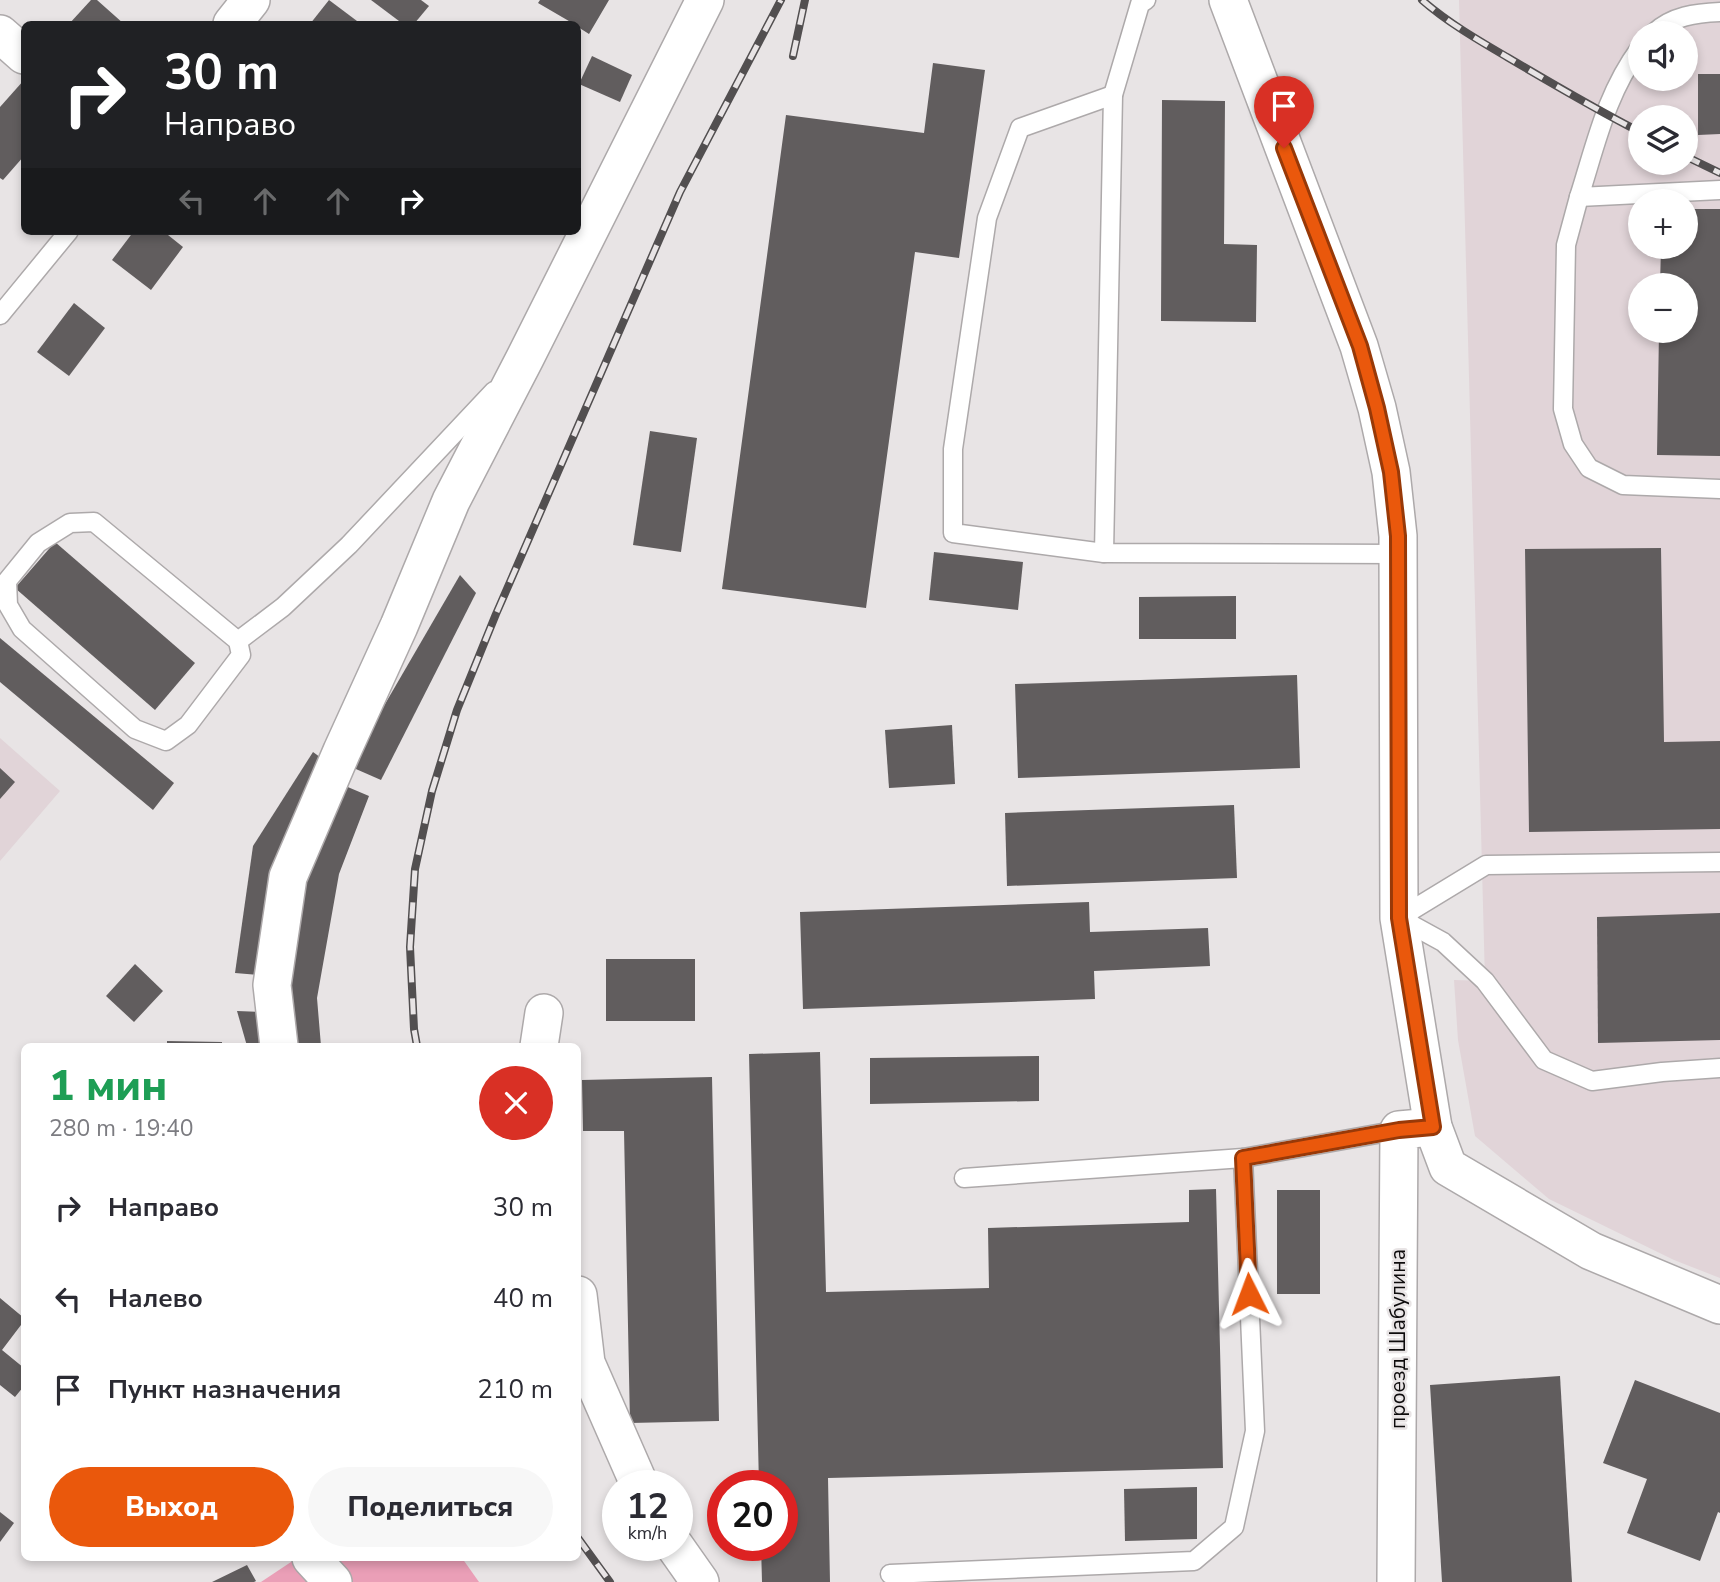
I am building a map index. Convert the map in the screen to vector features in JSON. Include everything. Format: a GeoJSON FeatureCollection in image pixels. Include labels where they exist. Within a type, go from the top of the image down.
{"type":"FeatureCollection","features":[{"type":"Feature","properties":{"kind":"street"},"geometry":{"type":"LineString","coordinates":[[234,21],[251,0]]}},
{"type":"Feature","properties":{"kind":"street"},"geometry":{"type":"LineString","coordinates":[[279,1043],[272,985],[288,877],[451,501],[705,0]]}},
{"type":"Feature","properties":{"kind":"street"},"geometry":{"type":"LineString","coordinates":[[1228,0],[1360,346],[1391,472],[1398,536],[1399,918],[1416,1129],[1448,1167],[1591,1251],[1720,1305]]}},
{"type":"Feature","properties":{"kind":"street"},"geometry":{"type":"LineString","coordinates":[[0,34],[21,52]]}},
{"type":"Feature","properties":{"kind":"street","name":"проезд Шабулина"},"geometry":{"type":"LineString","coordinates":[[1396,1582],[1416,1129]]}},
{"type":"Feature","properties":{"kind":"street"},"geometry":{"type":"LineString","coordinates":[[581,1320],[586,1363],[633,1470]]}},
{"type":"Feature","properties":{"kind":"street"},"geometry":{"type":"LineString","coordinates":[[315,1561],[333,1582]]}},
{"type":"Feature","properties":{"kind":"street"},"geometry":{"type":"LineString","coordinates":[[685,1561],[700,1582]]}},
{"type":"Feature","properties":{"kind":"lane"},"geometry":{"type":"LineString","coordinates":[[1104,553],[1113,95],[1140,4],[1146,0]]}},
{"type":"Feature","properties":{"kind":"lane"},"geometry":{"type":"LineString","coordinates":[[1672,21],[1701,13],[1720,12]]}},
{"type":"Feature","properties":{"kind":"lane"},"geometry":{"type":"LineString","coordinates":[[1628,64],[1600,125],[1566,245],[1563,409],[1573,444],[1589,468],[1623,485],[1720,489]]}},
{"type":"Feature","properties":{"kind":"lane"},"geometry":{"type":"LineString","coordinates":[[1113,95],[1020,128],[987,218],[953,449],[953,533],[1104,553],[1398,554]]}},
{"type":"Feature","properties":{"kind":"lane"},"geometry":{"type":"LineString","coordinates":[[1578,197],[1720,190]]}},
{"type":"Feature","properties":{"kind":"lane"},"geometry":{"type":"LineString","coordinates":[[0,315],[66,235]]}},
{"type":"Feature","properties":{"kind":"lane"},"geometry":{"type":"LineString","coordinates":[[237,641],[283,607],[349,545],[525,358]]}},
{"type":"Feature","properties":{"kind":"lane"},"geometry":{"type":"LineString","coordinates":[[94,522],[237,641],[241,654],[188,725],[166,741],[135,729],[22,629],[8,605],[8,581],[38,543],[70,523],[94,522]]}},
{"type":"Feature","properties":{"kind":"lane"},"geometry":{"type":"LineString","coordinates":[[1399,918],[1486,865],[1720,862]]}},
{"type":"Feature","properties":{"kind":"lane"},"geometry":{"type":"LineString","coordinates":[[1399,918],[1443,942],[1485,981],[1544,1060],[1592,1081],[1720,1068]]}},
{"type":"Feature","properties":{"kind":"lane"},"geometry":{"type":"LineString","coordinates":[[964,1178],[1243,1158],[1416,1129]]}},
{"type":"Feature","properties":{"kind":"lane"},"geometry":{"type":"LineString","coordinates":[[890,1574],[1194,1561],[1234,1527],[1255,1431],[1243,1158]]}},
{"type":"Feature","properties":{"kind":"shaded area"},"geometry":{"type":"Polygon","coordinates":[[[1459,0],[1720,0],[1720,1278],[1674,1260],[1549,1199],[1475,1136],[1458,1040],[1454,980],[1485,981],[1459,0]]]}},
{"type":"Feature","properties":{"kind":"shaded area"},"geometry":{"type":"Polygon","coordinates":[[[0,738],[60,791],[0,861],[0,738]]]}},
{"type":"Feature","properties":{"kind":"shaded area"},"geometry":{"type":"Polygon","coordinates":[[[292,1561],[464,1561],[479,1582],[261,1582],[292,1561]]]}},
{"type":"Feature","properties":{"kind":"building"},"geometry":{"type":"Polygon","coordinates":[[[91,0],[97,0],[121,21],[72,21],[91,0]]]}},
{"type":"Feature","properties":{"kind":"building"},"geometry":{"type":"Polygon","coordinates":[[[329,0],[357,21],[312,21],[329,0]]]}},
{"type":"Feature","properties":{"kind":"building"},"geometry":{"type":"Polygon","coordinates":[[[371,0],[421,0],[429,6],[416,21],[399,21],[371,0]]]}},
{"type":"Feature","properties":{"kind":"building"},"geometry":{"type":"Polygon","coordinates":[[[540,0],[609,0],[589,34],[581,29],[581,21],[569,21],[538,3],[540,0]]]}},
{"type":"Feature","properties":{"kind":"building"},"geometry":{"type":"Polygon","coordinates":[[[592,56],[632,75],[620,102],[581,85],[592,56]]]}},
{"type":"Feature","properties":{"kind":"building"},"geometry":{"type":"Polygon","coordinates":[[[933,63],[985,70],[959,258],[915,252],[866,608],[722,589],[786,115],[924,133],[933,63]]]}},
{"type":"Feature","properties":{"kind":"building"},"geometry":{"type":"Polygon","coordinates":[[[1698,74],[1720,74],[1720,134],[1698,135],[1698,74]]]}},
{"type":"Feature","properties":{"kind":"building"},"geometry":{"type":"Polygon","coordinates":[[[21,83],[21,159],[3,180],[0,178],[0,107],[21,83]]]}},
{"type":"Feature","properties":{"kind":"building"},"geometry":{"type":"Polygon","coordinates":[[[1162,100],[1225,101],[1224,244],[1257,245],[1256,322],[1161,321],[1162,100]]]}},
{"type":"Feature","properties":{"kind":"building"},"geometry":{"type":"Polygon","coordinates":[[[1698,209],[1720,209],[1720,456],[1657,455],[1659,343],[1698,343],[1698,273],[1660,273],[1661,259],[1698,259],[1698,209]]]}},
{"type":"Feature","properties":{"kind":"building"},"geometry":{"type":"Polygon","coordinates":[[[131,235],[168,235],[183,247],[151,290],[112,260],[131,235]]]}},
{"type":"Feature","properties":{"kind":"building"},"geometry":{"type":"Polygon","coordinates":[[[74,303],[105,328],[69,376],[37,352],[74,303]]]}},
{"type":"Feature","properties":{"kind":"building"},"geometry":{"type":"Polygon","coordinates":[[[650,431],[697,438],[681,552],[633,545],[650,431]]]}},
{"type":"Feature","properties":{"kind":"building"},"geometry":{"type":"Polygon","coordinates":[[[55,542],[195,663],[155,710],[15,588],[55,542]]]}},
{"type":"Feature","properties":{"kind":"building"},"geometry":{"type":"Polygon","coordinates":[[[1661,548],[1664,742],[1720,741],[1720,829],[1529,832],[1525,549],[1661,548]]]}},
{"type":"Feature","properties":{"kind":"building"},"geometry":{"type":"Polygon","coordinates":[[[934,552],[1023,562],[1018,610],[929,600],[934,552]]]}},
{"type":"Feature","properties":{"kind":"building"},"geometry":{"type":"Polygon","coordinates":[[[460,575],[476,593],[381,780],[349,766],[460,575]]]}},
{"type":"Feature","properties":{"kind":"building"},"geometry":{"type":"Polygon","coordinates":[[[1236,596],[1236,639],[1139,639],[1139,597],[1236,596]]]}},
{"type":"Feature","properties":{"kind":"building"},"geometry":{"type":"Polygon","coordinates":[[[0,638],[174,783],[153,810],[0,682],[0,638]]]}},
{"type":"Feature","properties":{"kind":"building"},"geometry":{"type":"Polygon","coordinates":[[[1297,675],[1300,768],[1018,778],[1015,684],[1297,675]]]}},
{"type":"Feature","properties":{"kind":"building"},"geometry":{"type":"Polygon","coordinates":[[[952,725],[955,784],[889,788],[885,730],[952,725]]]}},
{"type":"Feature","properties":{"kind":"building"},"geometry":{"type":"Polygon","coordinates":[[[313,752],[328,763],[259,975],[235,973],[253,846],[313,752]]]}},
{"type":"Feature","properties":{"kind":"building"},"geometry":{"type":"Polygon","coordinates":[[[0,768],[15,782],[0,799],[0,768]]]}},
{"type":"Feature","properties":{"kind":"building"},"geometry":{"type":"Polygon","coordinates":[[[343,785],[369,796],[339,874],[317,998],[321,1043],[292,1043],[288,1005],[305,871],[343,785]]]}},
{"type":"Feature","properties":{"kind":"building"},"geometry":{"type":"Polygon","coordinates":[[[1234,805],[1237,878],[1007,886],[1005,813],[1234,805]]]}},
{"type":"Feature","properties":{"kind":"building"},"geometry":{"type":"Polygon","coordinates":[[[1089,902],[1090,932],[1208,928],[1210,966],[1094,971],[1095,999],[803,1009],[800,912],[1089,902]]]}},
{"type":"Feature","properties":{"kind":"building"},"geometry":{"type":"Polygon","coordinates":[[[1720,913],[1720,1040],[1598,1043],[1597,917],[1720,913]]]}},
{"type":"Feature","properties":{"kind":"building"},"geometry":{"type":"Polygon","coordinates":[[[606,959],[695,959],[695,1021],[606,1021],[606,959]]]}},
{"type":"Feature","properties":{"kind":"building"},"geometry":{"type":"Polygon","coordinates":[[[135,964],[163,991],[134,1022],[106,996],[135,964]]]}},
{"type":"Feature","properties":{"kind":"building"},"geometry":{"type":"Polygon","coordinates":[[[237,1011],[263,1012],[268,1043],[246,1043],[237,1011]]]}},
{"type":"Feature","properties":{"kind":"building"},"geometry":{"type":"Polygon","coordinates":[[[167,1041],[222,1042],[222,1043],[167,1041]]]}},
{"type":"Feature","properties":{"kind":"building"},"geometry":{"type":"Polygon","coordinates":[[[820,1052],[826,1292],[989,1288],[988,1228],[1189,1222],[1189,1190],[1216,1189],[1223,1468],[828,1478],[830,1582],[762,1582],[761,1561],[798,1561],[798,1470],[759,1470],[749,1054],[820,1052]]]}},
{"type":"Feature","properties":{"kind":"building"},"geometry":{"type":"Polygon","coordinates":[[[1039,1056],[1039,1101],[870,1104],[870,1058],[1039,1056]]]}},
{"type":"Feature","properties":{"kind":"building"},"geometry":{"type":"Polygon","coordinates":[[[712,1077],[719,1421],[630,1423],[624,1131],[583,1131],[582,1080],[712,1077]]]}},
{"type":"Feature","properties":{"kind":"building"},"geometry":{"type":"Polygon","coordinates":[[[1277,1190],[1320,1190],[1320,1294],[1277,1294],[1277,1190]]]}},
{"type":"Feature","properties":{"kind":"building"},"geometry":{"type":"Polygon","coordinates":[[[0,1298],[21,1316],[21,1325],[2,1350],[21,1366],[21,1390],[15,1397],[0,1385],[0,1298]]]}},
{"type":"Feature","properties":{"kind":"building"},"geometry":{"type":"Polygon","coordinates":[[[1560,1376],[1572,1582],[1442,1582],[1430,1385],[1560,1376]]]}},
{"type":"Feature","properties":{"kind":"building"},"geometry":{"type":"Polygon","coordinates":[[[1635,1380],[1720,1413],[1720,1513],[1718,1512],[1700,1561],[1627,1533],[1647,1479],[1603,1463],[1635,1380]]]}},
{"type":"Feature","properties":{"kind":"building"},"geometry":{"type":"Polygon","coordinates":[[[1197,1487],[1197,1539],[1125,1541],[1124,1489],[1197,1487]]]}},
{"type":"Feature","properties":{"kind":"building"},"geometry":{"type":"Polygon","coordinates":[[[0,1512],[14,1523],[0,1542],[0,1512]]]}},
{"type":"Feature","properties":{"kind":"building"},"geometry":{"type":"Polygon","coordinates":[[[247,1565],[256,1581],[212,1582],[247,1565]]]}},
{"type":"Feature","properties":{"kind":"railway"},"geometry":{"type":"LineString","coordinates":[[416,1043],[410,947],[415,869],[432,791],[457,710],[496,614],[680,192],[781,0]]}},
{"type":"Feature","properties":{"kind":"railway"},"geometry":{"type":"LineString","coordinates":[[793,56],[805,0]]}},
{"type":"Feature","properties":{"kind":"railway"},"geometry":{"type":"LineString","coordinates":[[1422,0],[1485,44],[1628,126]]}},
{"type":"Feature","properties":{"kind":"railway"},"geometry":{"type":"LineString","coordinates":[[1698,162],[1720,173]]}},
{"type":"Feature","properties":{"kind":"railway"},"geometry":{"type":"LineString","coordinates":[[581,1542],[610,1582]]}},
{"type":"Feature","properties":{"kind":"route"},"geometry":{"type":"LineString","coordinates":[[1249,1294],[1243,1158],[1399,1130],[1433,1127],[1399,918],[1398,536],[1391,472],[1360,346],[1284,148]]}}]}
